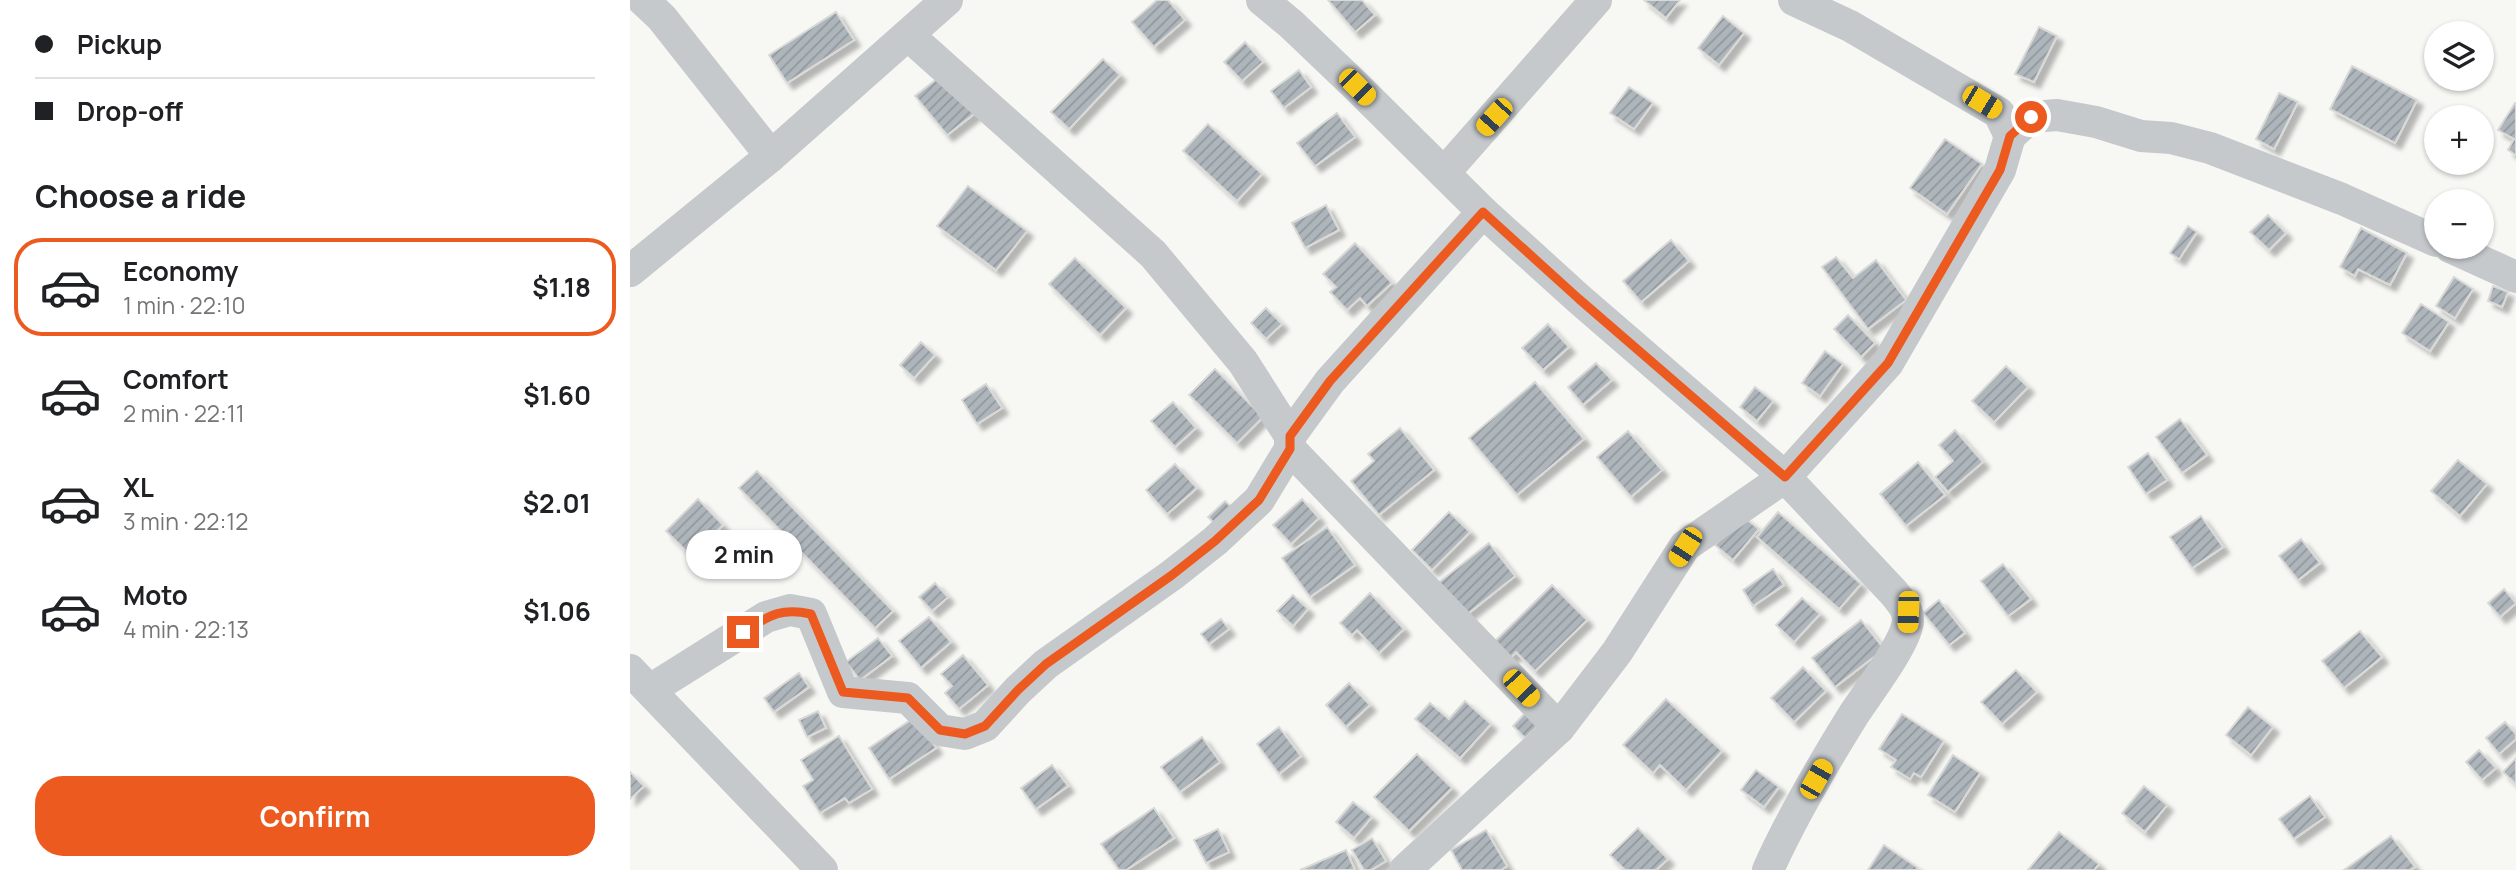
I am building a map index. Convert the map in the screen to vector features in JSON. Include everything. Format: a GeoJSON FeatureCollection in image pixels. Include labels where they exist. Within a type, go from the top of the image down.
{"type":"FeatureCollection","features":[{"type":"Feature","properties":{"kind":"street"},"geometry":{"type":"LineString","coordinates":[[643,0],[662,19],[771,156]]}},
{"type":"Feature","properties":{"kind":"street"},"geometry":{"type":"LineString","coordinates":[[630,271],[771,156],[947,0]]}},
{"type":"Feature","properties":{"kind":"street"},"geometry":{"type":"LineString","coordinates":[[1262,0],[1300,33],[1483,212],[1785,477],[1894,593],[1908,612],[1908,626],[1787,830],[1768,870]]}},
{"type":"Feature","properties":{"kind":"street"},"geometry":{"type":"LineString","coordinates":[[1444,173],[1597,0]]}},
{"type":"Feature","properties":{"kind":"street"},"geometry":{"type":"LineString","coordinates":[[1794,0],[1850,26],[1999,113],[2010,136]]}},
{"type":"Feature","properties":{"kind":"street"},"geometry":{"type":"LineString","coordinates":[[908,35],[1153,254],[1243,362],[1290,443],[1559,728]]}},
{"type":"Feature","properties":{"kind":"street"},"geometry":{"type":"LineString","coordinates":[[1405,870],[1559,728],[1617,652],[1685,547],[1785,477],[1888,363],[2000,170],[2010,136],[2031,117],[2057,115],[2096,122],[2141,136],[2171,138],[2231,156],[2342,199],[2424,236]]}},
{"type":"Feature","properties":{"kind":"street"},"geometry":{"type":"LineString","coordinates":[[822,870],[640,680],[766,617],[790,610],[811,614],[843,692],[908,698],[940,730],[965,734],[985,726],[1046,664],[1172,575],[1215,541],[1259,500],[1290,443],[1330,381],[1483,212]]}},
{"type":"Feature","properties":{"kind":"street"},"geometry":{"type":"LineString","coordinates":[[2476,259],[2516,277]]}},
{"type":"Feature","properties":{"kind":"building"},"geometry":{"type":"Polygon","coordinates":[[[1157,0],[1168,0],[1185,20],[1154,47],[1132,22],[1157,0]]]}},
{"type":"Feature","properties":{"kind":"building"},"geometry":{"type":"Polygon","coordinates":[[[1328,0],[1362,0],[1375,15],[1355,32],[1328,0]]]}},
{"type":"Feature","properties":{"kind":"building"},"geometry":{"type":"Polygon","coordinates":[[[1644,0],[1680,0],[1666,18],[1644,0]]]}},
{"type":"Feature","properties":{"kind":"building"},"geometry":{"type":"Polygon","coordinates":[[[836,12],[854,40],[787,83],[769,55],[836,12]]]}},
{"type":"Feature","properties":{"kind":"building"},"geometry":{"type":"Polygon","coordinates":[[[1723,16],[1744,33],[1719,65],[1698,48],[1723,16]]]}},
{"type":"Feature","properties":{"kind":"building"},"geometry":{"type":"Polygon","coordinates":[[[2039,27],[2057,36],[2034,82],[2015,74],[2039,27]]]}},
{"type":"Feature","properties":{"kind":"building"},"geometry":{"type":"Polygon","coordinates":[[[1245,42],[1263,62],[1242,81],[1224,62],[1245,42]]]}},
{"type":"Feature","properties":{"kind":"building"},"geometry":{"type":"Polygon","coordinates":[[[1103,59],[1120,75],[1069,129],[1051,112],[1103,59]]]}},
{"type":"Feature","properties":{"kind":"building"},"geometry":{"type":"Polygon","coordinates":[[[2352,66],[2417,100],[2395,143],[2330,109],[2352,66]]]}},
{"type":"Feature","properties":{"kind":"building"},"geometry":{"type":"Polygon","coordinates":[[[1299,70],[1311,87],[1284,108],[1271,91],[1299,70]]]}},
{"type":"Feature","properties":{"kind":"building"},"geometry":{"type":"Polygon","coordinates":[[[947,71],[979,110],[947,135],[915,96],[947,71]]]}},
{"type":"Feature","properties":{"kind":"building"},"geometry":{"type":"Polygon","coordinates":[[[1629,87],[1653,103],[1634,129],[1610,113],[1629,87]]]}},
{"type":"Feature","properties":{"kind":"building"},"geometry":{"type":"Polygon","coordinates":[[[2279,93],[2298,102],[2274,149],[2256,139],[2279,93]]]}},
{"type":"Feature","properties":{"kind":"building"},"geometry":{"type":"Polygon","coordinates":[[[2515,103],[2516,155],[2508,150],[2514,139],[2498,130],[2515,103]]]}},
{"type":"Feature","properties":{"kind":"building"},"geometry":{"type":"Polygon","coordinates":[[[1337,113],[1355,137],[1315,166],[1297,143],[1337,113]]]}},
{"type":"Feature","properties":{"kind":"building"},"geometry":{"type":"Polygon","coordinates":[[[1208,124],[1262,174],[1237,201],[1183,151],[1208,124]]]}},
{"type":"Feature","properties":{"kind":"building"},"geometry":{"type":"Polygon","coordinates":[[[1945,139],[1982,164],[1947,214],[1910,188],[1945,139]]]}},
{"type":"Feature","properties":{"kind":"building"},"geometry":{"type":"Polygon","coordinates":[[[968,186],[1027,231],[996,270],[937,226],[968,186]]]}},
{"type":"Feature","properties":{"kind":"building"},"geometry":{"type":"Polygon","coordinates":[[[1326,205],[1339,230],[1305,248],[1292,223],[1326,205]]]}},
{"type":"Feature","properties":{"kind":"building"},"geometry":{"type":"Polygon","coordinates":[[[2268,215],[2286,233],[2269,250],[2250,232],[2268,215]]]}},
{"type":"Feature","properties":{"kind":"building"},"geometry":{"type":"Polygon","coordinates":[[[2188,226],[2197,232],[2179,259],[2170,253],[2188,226]]]}},
{"type":"Feature","properties":{"kind":"building"},"geometry":{"type":"Polygon","coordinates":[[[2361,228],[2407,253],[2390,285],[2358,269],[2355,276],[2340,267],[2361,228]]]}},
{"type":"Feature","properties":{"kind":"building"},"geometry":{"type":"Polygon","coordinates":[[[1671,240],[1689,261],[1641,302],[1623,281],[1671,240]]]}},
{"type":"Feature","properties":{"kind":"building"},"geometry":{"type":"Polygon","coordinates":[[[1355,243],[1392,283],[1367,306],[1360,298],[1347,310],[1330,292],[1336,287],[1323,274],[1355,243]]]}},
{"type":"Feature","properties":{"kind":"building"},"geometry":{"type":"Polygon","coordinates":[[[1836,257],[1853,278],[1876,260],[1906,300],[1868,329],[1822,267],[1836,257]]]}},
{"type":"Feature","properties":{"kind":"building"},"geometry":{"type":"Polygon","coordinates":[[[1075,258],[1126,308],[1100,335],[1049,284],[1075,258]]]}},
{"type":"Feature","properties":{"kind":"building"},"geometry":{"type":"Polygon","coordinates":[[[2454,277],[2473,289],[2455,318],[2436,306],[2454,277]]]}},
{"type":"Feature","properties":{"kind":"building"},"geometry":{"type":"Polygon","coordinates":[[[2493,286],[2508,292],[2502,307],[2488,301],[2493,286]]]}},
{"type":"Feature","properties":{"kind":"building"},"geometry":{"type":"Polygon","coordinates":[[[2421,304],[2449,322],[2430,351],[2402,333],[2421,304]]]}},
{"type":"Feature","properties":{"kind":"building"},"geometry":{"type":"Polygon","coordinates":[[[1266,308],[1282,324],[1266,339],[1251,323],[1266,308]]]}},
{"type":"Feature","properties":{"kind":"building"},"geometry":{"type":"Polygon","coordinates":[[[1848,315],[1875,343],[1861,357],[1834,329],[1848,315]]]}},
{"type":"Feature","properties":{"kind":"building"},"geometry":{"type":"Polygon","coordinates":[[[1548,324],[1569,347],[1543,370],[1522,348],[1548,324]]]}},
{"type":"Feature","properties":{"kind":"building"},"geometry":{"type":"Polygon","coordinates":[[[921,342],[935,355],[914,378],[900,365],[921,342]]]}},
{"type":"Feature","properties":{"kind":"building"},"geometry":{"type":"Polygon","coordinates":[[[1825,351],[1843,364],[1820,396],[1802,383],[1825,351]]]}},
{"type":"Feature","properties":{"kind":"building"},"geometry":{"type":"Polygon","coordinates":[[[1596,363],[1612,380],[1583,405],[1568,387],[1596,363]]]}},
{"type":"Feature","properties":{"kind":"building"},"geometry":{"type":"Polygon","coordinates":[[[2006,366],[2028,387],[1994,422],[1972,401],[2006,366]]]}},
{"type":"Feature","properties":{"kind":"building"},"geometry":{"type":"Polygon","coordinates":[[[1215,369],[1263,417],[1237,443],[1189,395],[1215,369]]]}},
{"type":"Feature","properties":{"kind":"building"},"geometry":{"type":"Polygon","coordinates":[[[1535,382],[1584,439],[1517,495],[1469,438],[1535,382]]]}},
{"type":"Feature","properties":{"kind":"building"},"geometry":{"type":"Polygon","coordinates":[[[986,384],[1002,408],[977,424],[962,400],[986,384]]]}},
{"type":"Feature","properties":{"kind":"building"},"geometry":{"type":"Polygon","coordinates":[[[1755,387],[1773,401],[1757,421],[1740,407],[1755,387]]]}},
{"type":"Feature","properties":{"kind":"building"},"geometry":{"type":"Polygon","coordinates":[[[1173,402],[1196,428],[1175,447],[1151,421],[1173,402]]]}},
{"type":"Feature","properties":{"kind":"building"},"geometry":{"type":"Polygon","coordinates":[[[2180,419],[2207,455],[2182,473],[2156,437],[2180,419]]]}},
{"type":"Feature","properties":{"kind":"building"},"geometry":{"type":"Polygon","coordinates":[[[1400,428],[1434,470],[1379,515],[1351,481],[1374,461],[1368,454],[1400,428]]]}},
{"type":"Feature","properties":{"kind":"building"},"geometry":{"type":"Polygon","coordinates":[[[1955,430],[1983,462],[1948,492],[1935,477],[1953,461],[1939,445],[1955,430]]]}},
{"type":"Feature","properties":{"kind":"building"},"geometry":{"type":"Polygon","coordinates":[[[1628,431],[1662,470],[1631,497],[1597,457],[1628,431]]]}},
{"type":"Feature","properties":{"kind":"building"},"geometry":{"type":"Polygon","coordinates":[[[2148,453],[2167,480],[2146,494],[2128,467],[2148,453]]]}},
{"type":"Feature","properties":{"kind":"building"},"geometry":{"type":"Polygon","coordinates":[[[2458,460],[2487,484],[2460,516],[2431,491],[2458,460]]]}},
{"type":"Feature","properties":{"kind":"building"},"geometry":{"type":"Polygon","coordinates":[[[1918,462],[1945,495],[1906,526],[1880,494],[1918,462]]]}},
{"type":"Feature","properties":{"kind":"building"},"geometry":{"type":"Polygon","coordinates":[[[1175,464],[1197,488],[1167,514],[1146,490],[1175,464]]]}},
{"type":"Feature","properties":{"kind":"building"},"geometry":{"type":"Polygon","coordinates":[[[757,471],[893,611],[875,628],[739,488],[757,471]]]}},
{"type":"Feature","properties":{"kind":"building"},"geometry":{"type":"Polygon","coordinates":[[[698,499],[723,525],[691,556],[666,531],[698,499]]]}},
{"type":"Feature","properties":{"kind":"building"},"geometry":{"type":"Polygon","coordinates":[[[1302,499],[1319,518],[1291,544],[1273,525],[1302,499]]]}},
{"type":"Feature","properties":{"kind":"building"},"geometry":{"type":"Polygon","coordinates":[[[1225,501],[1241,516],[1224,533],[1208,517],[1225,501]]]}},
{"type":"Feature","properties":{"kind":"building"},"geometry":{"type":"Polygon","coordinates":[[[1449,512],[1470,532],[1432,570],[1412,550],[1449,512]]]}},
{"type":"Feature","properties":{"kind":"building"},"geometry":{"type":"Polygon","coordinates":[[[1778,512],[1861,584],[1839,609],[1757,537],[1778,512]]]}},
{"type":"Feature","properties":{"kind":"building"},"geometry":{"type":"Polygon","coordinates":[[[1741,515],[1759,529],[1733,560],[1715,545],[1741,515]]]}},
{"type":"Feature","properties":{"kind":"building"},"geometry":{"type":"Polygon","coordinates":[[[2201,516],[2223,547],[2192,568],[2170,537],[2201,516]]]}},
{"type":"Feature","properties":{"kind":"building"},"geometry":{"type":"Polygon","coordinates":[[[1327,527],[1355,565],[1310,597],[1282,558],[1327,527]]]}},
{"type":"Feature","properties":{"kind":"building"},"geometry":{"type":"Polygon","coordinates":[[[2301,539],[2320,563],[2298,580],[2279,556],[2301,539]]]}},
{"type":"Feature","properties":{"kind":"building"},"geometry":{"type":"Polygon","coordinates":[[[1489,543],[1515,576],[1465,616],[1438,583],[1489,543]]]}},
{"type":"Feature","properties":{"kind":"building"},"geometry":{"type":"Polygon","coordinates":[[[2003,564],[2031,599],[2008,616],[1981,581],[2003,564]]]}},
{"type":"Feature","properties":{"kind":"building"},"geometry":{"type":"Polygon","coordinates":[[[1773,569],[1784,585],[1753,606],[1743,590],[1773,569]]]}},
{"type":"Feature","properties":{"kind":"building"},"geometry":{"type":"Polygon","coordinates":[[[935,583],[948,597],[932,611],[919,597],[935,583]]]}},
{"type":"Feature","properties":{"kind":"building"},"geometry":{"type":"Polygon","coordinates":[[[1552,585],[1587,620],[1535,671],[1516,652],[1507,662],[1491,645],[1552,585]]]}},
{"type":"Feature","properties":{"kind":"building"},"geometry":{"type":"Polygon","coordinates":[[[2504,589],[2516,603],[2500,617],[2488,603],[2504,589]]]}},
{"type":"Feature","properties":{"kind":"building"},"geometry":{"type":"Polygon","coordinates":[[[1370,593],[1404,629],[1379,653],[1357,630],[1352,635],[1340,623],[1370,593]]]}},
{"type":"Feature","properties":{"kind":"building"},"geometry":{"type":"Polygon","coordinates":[[[1293,595],[1308,609],[1293,626],[1277,611],[1293,595]]]}},
{"type":"Feature","properties":{"kind":"building"},"geometry":{"type":"Polygon","coordinates":[[[1802,598],[1820,614],[1794,642],[1776,625],[1802,598]]]}},
{"type":"Feature","properties":{"kind":"building"},"geometry":{"type":"Polygon","coordinates":[[[1939,600],[1965,633],[1949,645],[1923,613],[1939,600]]]}},
{"type":"Feature","properties":{"kind":"building"},"geometry":{"type":"Polygon","coordinates":[[[929,617],[951,642],[921,668],[899,641],[929,617]]]}},
{"type":"Feature","properties":{"kind":"building"},"geometry":{"type":"Polygon","coordinates":[[[1221,619],[1229,629],[1209,644],[1201,634],[1221,619]]]}},
{"type":"Feature","properties":{"kind":"building"},"geometry":{"type":"Polygon","coordinates":[[[1861,620],[1884,649],[1835,687],[1812,658],[1861,620]]]}},
{"type":"Feature","properties":{"kind":"building"},"geometry":{"type":"Polygon","coordinates":[[[2360,631],[2382,657],[2344,688],[2322,661],[2360,631]]]}},
{"type":"Feature","properties":{"kind":"building"},"geometry":{"type":"Polygon","coordinates":[[[878,638],[892,656],[860,680],[846,662],[878,638]]]}},
{"type":"Feature","properties":{"kind":"building"},"geometry":{"type":"Polygon","coordinates":[[[963,655],[988,685],[959,709],[945,693],[952,686],[941,674],[963,655]]]}},
{"type":"Feature","properties":{"kind":"building"},"geometry":{"type":"Polygon","coordinates":[[[1803,667],[1826,691],[1794,722],[1771,698],[1803,667]]]}},
{"type":"Feature","properties":{"kind":"building"},"geometry":{"type":"Polygon","coordinates":[[[2016,670],[2037,692],[2002,724],[1981,702],[2016,670]]]}},
{"type":"Feature","properties":{"kind":"building"},"geometry":{"type":"Polygon","coordinates":[[[799,673],[809,687],[774,712],[764,698],[799,673]]]}},
{"type":"Feature","properties":{"kind":"building"},"geometry":{"type":"Polygon","coordinates":[[[1349,683],[1370,705],[1346,727],[1326,705],[1349,683]]]}},
{"type":"Feature","properties":{"kind":"building"},"geometry":{"type":"Polygon","coordinates":[[[1666,699],[1722,751],[1686,790],[1660,765],[1653,773],[1623,745],[1666,699]]]}},
{"type":"Feature","properties":{"kind":"building"},"geometry":{"type":"Polygon","coordinates":[[[1465,701],[1491,724],[1460,758],[1415,719],[1430,703],[1449,719],[1465,701]]]}},
{"type":"Feature","properties":{"kind":"building"},"geometry":{"type":"Polygon","coordinates":[[[2248,707],[2273,727],[2251,755],[2226,735],[2248,707]]]}},
{"type":"Feature","properties":{"kind":"building"},"geometry":{"type":"Polygon","coordinates":[[[818,711],[826,728],[807,737],[799,720],[818,711]]]}},
{"type":"Feature","properties":{"kind":"building"},"geometry":{"type":"Polygon","coordinates":[[[1526,712],[1539,725],[1525,738],[1513,726],[1526,712]]]}},
{"type":"Feature","properties":{"kind":"building"},"geometry":{"type":"Polygon","coordinates":[[[1902,714],[1944,741],[1921,777],[1914,773],[1910,779],[1891,767],[1896,760],[1879,749],[1902,714]]]}},
{"type":"Feature","properties":{"kind":"building"},"geometry":{"type":"Polygon","coordinates":[[[915,717],[936,748],[889,779],[869,748],[915,717]]]}},
{"type":"Feature","properties":{"kind":"building"},"geometry":{"type":"Polygon","coordinates":[[[2505,722],[2516,734],[2516,739],[2499,754],[2486,738],[2505,722]]]}},
{"type":"Feature","properties":{"kind":"building"},"geometry":{"type":"Polygon","coordinates":[[[1279,727],[1301,756],[1279,774],[1257,744],[1279,727]]]}},
{"type":"Feature","properties":{"kind":"building"},"geometry":{"type":"Polygon","coordinates":[[[839,736],[872,789],[849,803],[845,798],[820,813],[803,786],[813,780],[801,760],[839,736]]]}},
{"type":"Feature","properties":{"kind":"building"},"geometry":{"type":"Polygon","coordinates":[[[1202,737],[1220,762],[1180,792],[1161,767],[1202,737]]]}},
{"type":"Feature","properties":{"kind":"building"},"geometry":{"type":"Polygon","coordinates":[[[2479,750],[2496,768],[2482,780],[2466,762],[2479,750]]]}},
{"type":"Feature","properties":{"kind":"building"},"geometry":{"type":"Polygon","coordinates":[[[1417,754],[1452,788],[1409,831],[1374,797],[1417,754]]]}},
{"type":"Feature","properties":{"kind":"building"},"geometry":{"type":"Polygon","coordinates":[[[1953,755],[1980,773],[1955,812],[1928,795],[1953,755]]]}},
{"type":"Feature","properties":{"kind":"building"},"geometry":{"type":"Polygon","coordinates":[[[2516,758],[2516,784],[2503,772],[2516,758]]]}},
{"type":"Feature","properties":{"kind":"building"},"geometry":{"type":"Polygon","coordinates":[[[1052,765],[1068,786],[1036,809],[1021,788],[1052,765]]]}},
{"type":"Feature","properties":{"kind":"building"},"geometry":{"type":"Polygon","coordinates":[[[1756,770],[1779,787],[1764,807],[1741,790],[1756,770]]]}},
{"type":"Feature","properties":{"kind":"building"},"geometry":{"type":"Polygon","coordinates":[[[630,772],[644,786],[630,799],[630,772]]]}},
{"type":"Feature","properties":{"kind":"building"},"geometry":{"type":"Polygon","coordinates":[[[2144,786],[2167,805],[2145,832],[2122,813],[2144,786]]]}},
{"type":"Feature","properties":{"kind":"building"},"geometry":{"type":"Polygon","coordinates":[[[2310,796],[2325,817],[2294,839],[2279,819],[2310,796]]]}},
{"type":"Feature","properties":{"kind":"building"},"geometry":{"type":"Polygon","coordinates":[[[1353,802],[1372,817],[1354,838],[1336,822],[1353,802]]]}},
{"type":"Feature","properties":{"kind":"building"},"geometry":{"type":"Polygon","coordinates":[[[1154,808],[1174,838],[1126,870],[1119,870],[1101,844],[1154,808]]]}},
{"type":"Feature","properties":{"kind":"building"},"geometry":{"type":"Polygon","coordinates":[[[1638,828],[1668,859],[1656,870],[1625,870],[1610,855],[1638,828]]]}},
{"type":"Feature","properties":{"kind":"building"},"geometry":{"type":"Polygon","coordinates":[[[1218,829],[1229,852],[1206,863],[1194,840],[1218,829]]]}},
{"type":"Feature","properties":{"kind":"building"},"geometry":{"type":"Polygon","coordinates":[[[1486,830],[1507,866],[1501,870],[1462,870],[1451,850],[1486,830]]]}},
{"type":"Feature","properties":{"kind":"building"},"geometry":{"type":"Polygon","coordinates":[[[2059,832],[2099,864],[2094,870],[2028,870],[2059,832]]]}},
{"type":"Feature","properties":{"kind":"building"},"geometry":{"type":"Polygon","coordinates":[[[2391,836],[2415,867],[2410,870],[2344,870],[2391,836]]]}},
{"type":"Feature","properties":{"kind":"building"},"geometry":{"type":"Polygon","coordinates":[[[1372,838],[1386,861],[1371,870],[1364,870],[1352,850],[1372,838]]]}},
{"type":"Feature","properties":{"kind":"building"},"geometry":{"type":"Polygon","coordinates":[[[1884,845],[1918,868],[1868,870],[1884,845]]]}},
{"type":"Feature","properties":{"kind":"building"},"geometry":{"type":"Polygon","coordinates":[[[1346,850],[1355,870],[1300,870],[1346,850]]]}},
{"type":"Feature","properties":{"kind":"route"},"geometry":{"type":"LineString","coordinates":[[743,632],[766,617],[790,610],[811,614],[843,692],[908,698],[940,730],[965,734],[985,726],[1046,664],[1172,575],[1215,541],[1259,500],[1290,449],[1290,436],[1330,381],[1483,212],[1785,477],[1888,363],[2000,170],[2010,136],[2031,117]]}}]}
